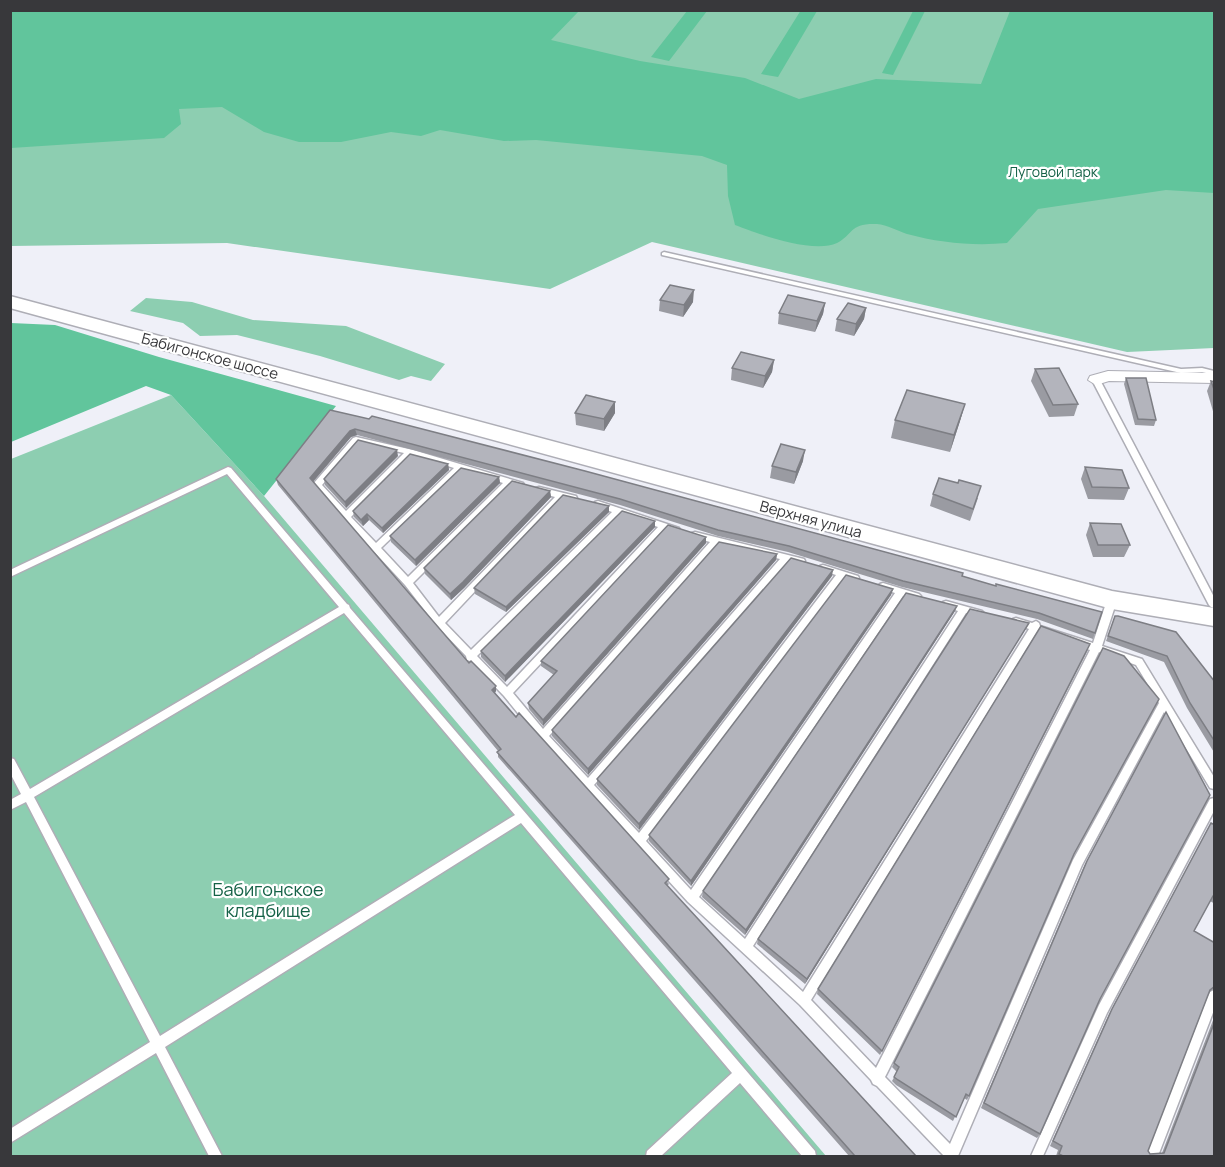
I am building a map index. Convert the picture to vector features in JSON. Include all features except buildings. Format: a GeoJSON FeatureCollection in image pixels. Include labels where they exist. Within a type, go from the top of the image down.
{"type":"FeatureCollection","features":[{"type":"Feature","properties":{"kind":"street","name":"Бабигонское шоссе"},"geometry":{"type":"LineString","coordinates":[[10,302],[409,410]]}},
{"type":"Feature","properties":{"kind":"street"},"geometry":{"type":"LineString","coordinates":[[1096,380],[1108,376],[1215,375]]}},
{"type":"Feature","properties":{"kind":"street","name":"Верхняя улица"},"geometry":{"type":"LineString","coordinates":[[409,410],[1112,600],[1215,617]]}},
{"type":"Feature","properties":{"kind":"lane"},"geometry":{"type":"LineString","coordinates":[[664,254],[1181,371],[1202,370],[1215,375]]}},
{"type":"Feature","properties":{"kind":"lane"},"geometry":{"type":"LineString","coordinates":[[1096,380],[1215,605]]}},
{"type":"Feature","properties":{"kind":"lane"},"geometry":{"type":"LineString","coordinates":[[1164,703],[1077,863],[951,1156],[804,1001],[692,898],[543,736],[507,693],[439,623],[408,583],[317,485],[356,440],[410,452],[509,482],[619,510],[664,526],[716,541],[787,557],[901,592],[1036,625],[1139,662],[1215,785]]}},
{"type":"Feature","properties":{"kind":"lane"},"geometry":{"type":"LineString","coordinates":[[346,517],[410,452]]}},
{"type":"Feature","properties":{"kind":"lane"},"geometry":{"type":"LineString","coordinates":[[376,548],[460,467]]}},
{"type":"Feature","properties":{"kind":"lane"},"geometry":{"type":"LineString","coordinates":[[10,574],[228,470],[346,606],[521,817],[810,1156]]}},
{"type":"Feature","properties":{"kind":"lane"},"geometry":{"type":"LineString","coordinates":[[408,583],[509,482]]}},
{"type":"Feature","properties":{"kind":"lane"},"geometry":{"type":"LineString","coordinates":[[439,623],[561,495]]}},
{"type":"Feature","properties":{"kind":"lane"},"geometry":{"type":"LineString","coordinates":[[470,657],[619,510]]}},
{"type":"Feature","properties":{"kind":"lane"},"geometry":{"type":"LineString","coordinates":[[507,693],[664,526]]}},
{"type":"Feature","properties":{"kind":"lane"},"geometry":{"type":"LineString","coordinates":[[543,736],[716,541]]}},
{"type":"Feature","properties":{"kind":"lane"},"geometry":{"type":"LineString","coordinates":[[588,785],[787,557]]}},
{"type":"Feature","properties":{"kind":"lane"},"geometry":{"type":"LineString","coordinates":[[640,841],[842,574]]}},
{"type":"Feature","properties":{"kind":"lane"},"geometry":{"type":"LineString","coordinates":[[692,898],[901,592]]}},
{"type":"Feature","properties":{"kind":"lane"},"geometry":{"type":"LineString","coordinates":[[877,1080],[1097,646],[1112,600]]}},
{"type":"Feature","properties":{"kind":"lane"},"geometry":{"type":"LineString","coordinates":[[10,806],[346,606]]}},
{"type":"Feature","properties":{"kind":"lane"},"geometry":{"type":"LineString","coordinates":[[746,947],[964,609]]}},
{"type":"Feature","properties":{"kind":"lane"},"geometry":{"type":"LineString","coordinates":[[804,1001],[1036,625]]}},
{"type":"Feature","properties":{"kind":"lane"},"geometry":{"type":"LineString","coordinates":[[10,762],[216,1156]]}},
{"type":"Feature","properties":{"kind":"lane"},"geometry":{"type":"LineString","coordinates":[[1037,1156],[1103,1009],[1215,802]]}},
{"type":"Feature","properties":{"kind":"lane"},"geometry":{"type":"LineString","coordinates":[[10,1137],[521,817]]}},
{"type":"Feature","properties":{"kind":"lane"},"geometry":{"type":"LineString","coordinates":[[1152,1156],[1215,996]]}},
{"type":"Feature","properties":{"kind":"lane"},"geometry":{"type":"LineString","coordinates":[[652,1156],[740,1074]]}},
{"type":"Feature","properties":{"kind":"green space"},"geometry":{"type":"Polygon","coordinates":[[[11,10],[579,11],[551,40],[640,61],[745,78],[799,99],[876,79],[981,84],[1010,11],[1214,11],[1214,193],[1166,190],[1038,209],[1007,243],[944,242],[907,234],[877,224],[868,224],[857,227],[837,243],[814,246],[786,242],[735,225],[728,196],[727,165],[702,156],[536,140],[504,141],[440,130],[421,136],[391,132],[341,142],[299,142],[264,132],[222,107],[179,109],[181,124],[164,138],[11,148],[11,10]]]}},
{"type":"Feature","properties":{"kind":"green space"},"geometry":{"type":"Polygon","coordinates":[[[801,10],[817,11],[778,77],[761,74],[801,10]]]}},
{"type":"Feature","properties":{"kind":"green space","name":"Луговой парк"},"geometry":{"type":"Polygon","coordinates":[[[10,11],[1214,11],[1214,348],[1127,352],[652,242],[550,289],[227,243],[11,246],[10,11]]]}},
{"type":"Feature","properties":{"kind":"green space"},"geometry":{"type":"Polygon","coordinates":[[[687,11],[707,11],[669,61],[651,57],[687,11]]]}},
{"type":"Feature","properties":{"kind":"green space"},"geometry":{"type":"Polygon","coordinates":[[[913,11],[925,11],[893,75],[882,73],[913,11]]]}},
{"type":"Feature","properties":{"kind":"green space"},"geometry":{"type":"Polygon","coordinates":[[[146,298],[192,302],[253,320],[346,326],[445,364],[431,381],[411,376],[399,380],[320,356],[237,335],[200,336],[183,323],[130,311],[146,298]]]}},
{"type":"Feature","properties":{"kind":"green space"},"geometry":{"type":"Polygon","coordinates":[[[11,323],[55,325],[159,357],[336,406],[264,496],[171,395],[146,386],[11,442],[11,323]]]}},
{"type":"Feature","properties":{"kind":"green space","name":"Бабигонское кладбище"},"geometry":{"type":"Polygon","coordinates":[[[171,395],[264,496],[826,1156],[11,1156],[11,459],[171,395]]]}}]}
